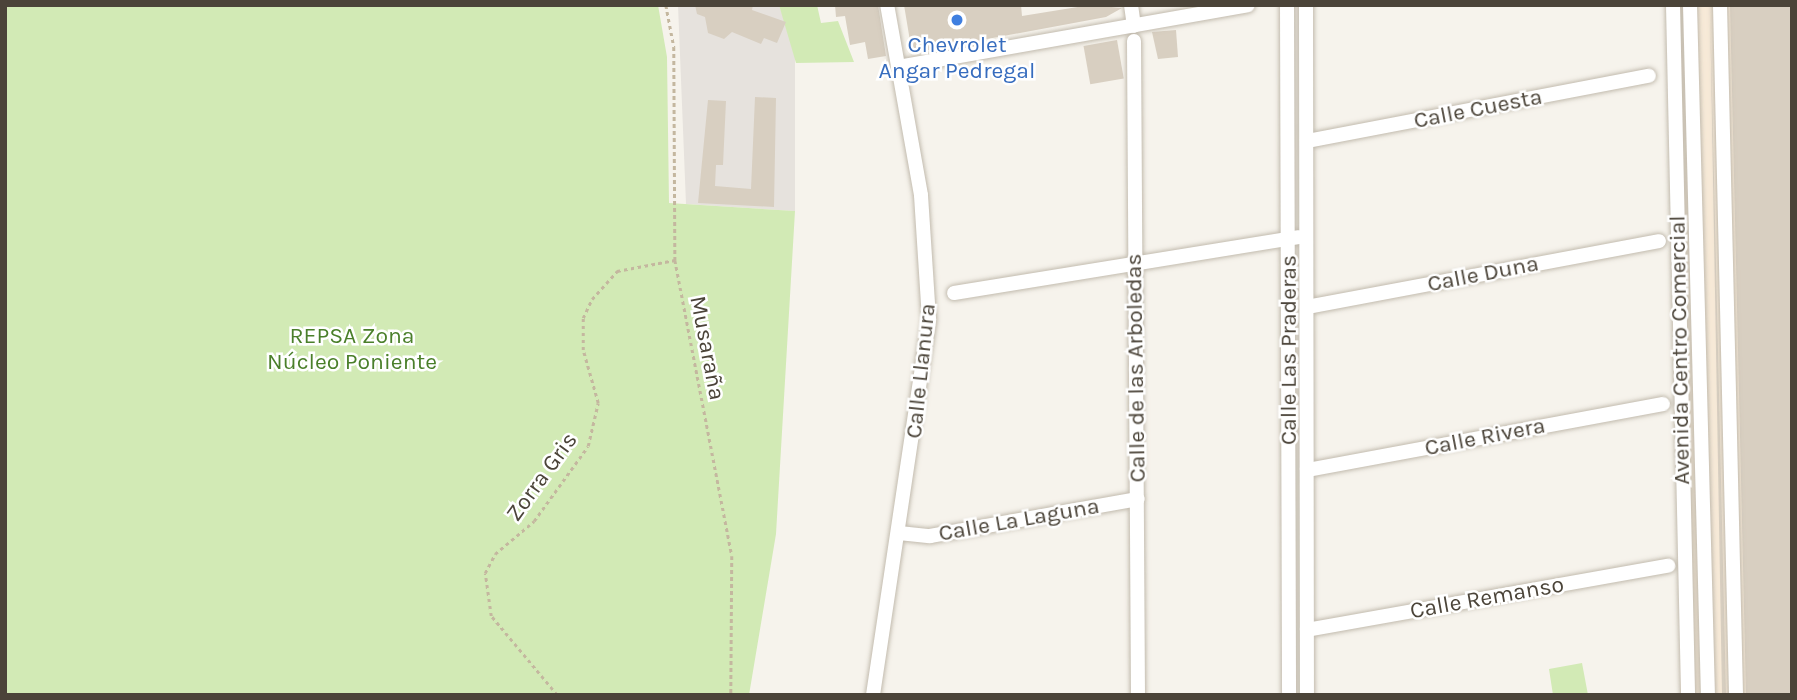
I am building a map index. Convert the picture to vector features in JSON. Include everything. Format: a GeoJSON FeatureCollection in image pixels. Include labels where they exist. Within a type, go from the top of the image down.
{"type":"FeatureCollection","features":[{"type":"Feature","properties":{"kind":"street","name":"Calle Llanura"},"geometry":{"type":"LineString","coordinates":[[873,695],[899,533],[929,299],[921,195],[887,5]]}},
{"type":"Feature","properties":{"kind":"street","name":"Calle de las Arboledas"},"geometry":{"type":"LineString","coordinates":[[1131,5],[1134,34],[1138,695]]}},
{"type":"Feature","properties":{"kind":"street"},"geometry":{"type":"LineString","coordinates":[[898,67],[1134,34],[1248,5]]}},
{"type":"Feature","properties":{"kind":"street","name":"Calle Las Praderas"},"geometry":{"type":"LineString","coordinates":[[1287,5],[1289,695]]}},
{"type":"Feature","properties":{"kind":"street","name":"Calle Las Praderas"},"geometry":{"type":"LineString","coordinates":[[1307,5],[1307,695]]}},
{"type":"Feature","properties":{"kind":"street","name":"Avenida Centro Comercial"},"geometry":{"type":"LineString","coordinates":[[1673,5],[1688,695]]}},
{"type":"Feature","properties":{"kind":"street"},"geometry":{"type":"LineString","coordinates":[[1690,5],[1708,695]]}},
{"type":"Feature","properties":{"kind":"street"},"geometry":{"type":"LineString","coordinates":[[1720,5],[1736,695]]}},
{"type":"Feature","properties":{"kind":"street","name":"Calle Cuesta"},"geometry":{"type":"LineString","coordinates":[[1307,141],[1649,76]]}},
{"type":"Feature","properties":{"kind":"street"},"geometry":{"type":"LineString","coordinates":[[954,293],[1307,235]]}},
{"type":"Feature","properties":{"kind":"street","name":"Calle Duna"},"geometry":{"type":"LineString","coordinates":[[1307,307],[1659,241]]}},
{"type":"Feature","properties":{"kind":"street","name":"Calle Rivera"},"geometry":{"type":"LineString","coordinates":[[1307,470],[1663,404]]}},
{"type":"Feature","properties":{"kind":"street","name":"Calle La Laguna"},"geometry":{"type":"LineString","coordinates":[[899,533],[930,536],[1138,499]]}},
{"type":"Feature","properties":{"kind":"street","name":"Calle Remanso"},"geometry":{"type":"LineString","coordinates":[[1307,630],[1668,566]]}},
{"type":"Feature","properties":{"kind":"path","name":"Musaraña"},"geometry":{"type":"LineString","coordinates":[[666,5],[674,47],[675,260],[732,556],[731,695]]}},
{"type":"Feature","properties":{"kind":"path","name":"Zorra Gris"},"geometry":{"type":"LineString","coordinates":[[557,695],[491,616],[485,573],[495,554],[534,522],[588,446],[598,403],[583,350],[583,318],[592,299],[617,271],[675,260]]}},
{"type":"Feature","properties":{"kind":"shaded area"},"geometry":{"type":"Polygon","coordinates":[[[678,5],[779,5],[795,49],[795,211],[686,204],[678,5]]]}},
{"type":"Feature","properties":{"kind":"shaded area"},"geometry":{"type":"Polygon","coordinates":[[[1680,5],[1792,5],[1792,695],[1680,695],[1680,5]]]}},
{"type":"Feature","properties":{"kind":"green space","name":"REPSA Zona Núcleo Poniente"},"geometry":{"type":"Polygon","coordinates":[[[5,5],[658,5],[667,57],[669,203],[795,211],[776,534],[749,695],[5,695],[5,5]]]}},
{"type":"Feature","properties":{"kind":"green space"},"geometry":{"type":"Polygon","coordinates":[[[779,5],[817,5],[821,23],[838,21],[854,62],[796,63],[779,5]]]}},
{"type":"Feature","properties":{"kind":"green space"},"geometry":{"type":"Polygon","coordinates":[[[1582,663],[1588,695],[1553,695],[1549,669],[1582,663]]]}},
{"type":"Feature","properties":{"kind":"building"},"geometry":{"type":"Polygon","coordinates":[[[695,5],[753,5],[752,10],[786,22],[777,43],[764,38],[761,44],[732,32],[724,39],[708,33],[705,17],[697,14],[695,5]]]}},
{"type":"Feature","properties":{"kind":"building"},"geometry":{"type":"Polygon","coordinates":[[[835,5],[878,5],[886,56],[868,59],[865,42],[850,45],[845,16],[836,17],[835,5]]]}},
{"type":"Feature","properties":{"kind":"building","name":"Chevrolet Angar Pedregal"},"geometry":{"type":"Polygon","coordinates":[[[904,5],[1021,5],[1022,16],[1090,5],[1122,8],[1106,17],[912,53],[904,5]]]}},
{"type":"Feature","properties":{"kind":"building"},"geometry":{"type":"Polygon","coordinates":[[[1710,5],[1726,695],[1722,695],[1710,5]]]}},
{"type":"Feature","properties":{"kind":"building"},"geometry":{"type":"Polygon","coordinates":[[[1730,5],[1792,5],[1792,695],[1746,695],[1730,5]]]}},
{"type":"Feature","properties":{"kind":"building"},"geometry":{"type":"Polygon","coordinates":[[[1176,30],[1178,57],[1158,59],[1152,32],[1176,30]]]}},
{"type":"Feature","properties":{"kind":"building"},"geometry":{"type":"Polygon","coordinates":[[[1117,40],[1124,78],[1090,84],[1084,46],[1117,40]]]}},
{"type":"Feature","properties":{"kind":"building"},"geometry":{"type":"Polygon","coordinates":[[[755,97],[776,98],[774,207],[698,203],[708,100],[726,101],[723,165],[716,165],[715,186],[751,189],[755,97]]]}},
{"type":"Feature","properties":{"kind":"place","name":"Chevrolet Angar Pedregal"},"geometry":{"type":"Point","coordinates":[957,20]}}]}
